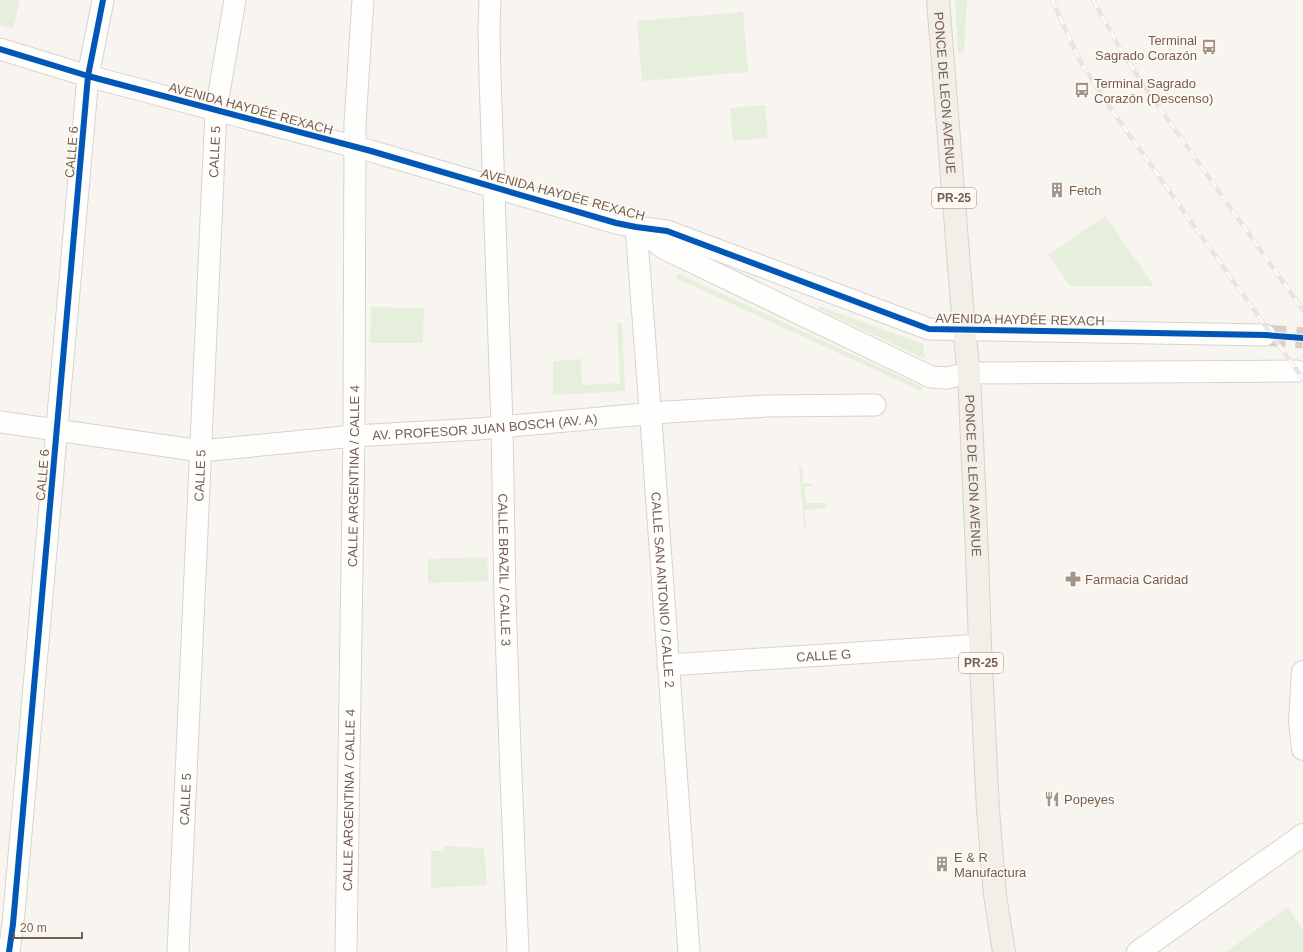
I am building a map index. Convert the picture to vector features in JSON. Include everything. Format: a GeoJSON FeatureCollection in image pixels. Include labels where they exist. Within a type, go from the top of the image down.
{"type":"FeatureCollection","features":[{"type":"Feature","properties":{"kind":"main road","name":"PONCE DE LEON AVENUE"},"geometry":{"type":"LineString","coordinates":[[938,0],[964,329],[969,372],[988,802],[995,895],[1004,952]]}},
{"type":"Feature","properties":{"kind":"street","name":"CALLE 6"},"geometry":{"type":"LineString","coordinates":[[9,952],[13,924],[88,76],[103,0]]}},
{"type":"Feature","properties":{"kind":"street","name":"CALLE 5"},"geometry":{"type":"LineString","coordinates":[[178,952],[202,451],[216,110],[235,0]]}},
{"type":"Feature","properties":{"kind":"street","name":"CALLE ARGENTINA / CALLE 4"},"geometry":{"type":"LineString","coordinates":[[346,952],[354,436],[355,124],[363,0]]}},
{"type":"Feature","properties":{"kind":"street","name":"CALLE BRAZIL / CALLE 3"},"geometry":{"type":"LineString","coordinates":[[490,0],[489,29],[502,426],[506,621],[518,952]]}},
{"type":"Feature","properties":{"kind":"street","name":"AVENIDA HAYDÉE REXACH"},"geometry":{"type":"LineString","coordinates":[[0,49],[88,76],[355,147],[616,223],[667,231],[929,329],[1265,334]]}},
{"type":"Feature","properties":{"kind":"street","name":"AVENIDA HAYDÉE REXACH"},"geometry":{"type":"LineString","coordinates":[[636,227],[663,248],[931,377],[947,378],[969,372],[1297,371]]}},
{"type":"Feature","properties":{"kind":"street","name":"CALLE SAN ANTONIO / CALLE 2"},"geometry":{"type":"LineString","coordinates":[[636,227],[689,952]]}},
{"type":"Feature","properties":{"kind":"street","name":"AV. PROFESOR JUAN BOSCH (AV. A)"},"geometry":{"type":"LineString","coordinates":[[0,422],[202,451],[354,436],[766,406],[875,405]]}},
{"type":"Feature","properties":{"kind":"street","name":"CALLE G"},"geometry":{"type":"LineString","coordinates":[[668,665],[980,645]]}},
{"type":"Feature","properties":{"kind":"street"},"geometry":{"type":"LineString","coordinates":[[1303,672],[1300,721],[1303,749]]}},
{"type":"Feature","properties":{"kind":"street"},"geometry":{"type":"LineString","coordinates":[[1138,952],[1303,834]]}},
{"type":"Feature","properties":{"kind":"green space"},"geometry":{"type":"Polygon","coordinates":[[[0,0],[20,0],[13,29],[0,25],[0,0]]]}},
{"type":"Feature","properties":{"kind":"green space"},"geometry":{"type":"Polygon","coordinates":[[[955,0],[967,0],[964,53],[958,53],[955,0]]]}},
{"type":"Feature","properties":{"kind":"green space"},"geometry":{"type":"Polygon","coordinates":[[[743,12],[748,72],[642,81],[637,21],[743,12]]]}},
{"type":"Feature","properties":{"kind":"green space"},"geometry":{"type":"Polygon","coordinates":[[[765,105],[768,138],[733,141],[730,108],[765,105]]]}},
{"type":"Feature","properties":{"kind":"green space"},"geometry":{"type":"Polygon","coordinates":[[[1105,216],[1154,286],[1070,286],[1048,255],[1105,216]]]}},
{"type":"Feature","properties":{"kind":"green space"},"geometry":{"type":"Polygon","coordinates":[[[679,274],[923,387],[921,391],[676,278],[679,274]]]}},
{"type":"Feature","properties":{"kind":"green space"},"geometry":{"type":"Polygon","coordinates":[[[819,306],[923,344],[925,359],[818,309],[819,306]]]}},
{"type":"Feature","properties":{"kind":"green space"},"geometry":{"type":"Polygon","coordinates":[[[371,307],[424,308],[423,343],[370,343],[371,307]]]}},
{"type":"Feature","properties":{"kind":"green space"},"geometry":{"type":"Polygon","coordinates":[[[617,323],[622,323],[625,391],[553,395],[553,361],[581,359],[582,385],[620,383],[617,323]]]}},
{"type":"Feature","properties":{"kind":"green space"},"geometry":{"type":"Polygon","coordinates":[[[799,466],[802,467],[803,483],[812,484],[812,486],[804,487],[806,503],[826,503],[827,508],[804,510],[806,527],[804,527],[799,466]]]}},
{"type":"Feature","properties":{"kind":"green space"},"geometry":{"type":"Polygon","coordinates":[[[487,557],[488,581],[428,583],[428,559],[487,557]]]}},
{"type":"Feature","properties":{"kind":"green space"},"geometry":{"type":"Polygon","coordinates":[[[444,847],[484,848],[487,885],[431,888],[431,851],[444,851],[444,847]]]}},
{"type":"Feature","properties":{"kind":"green space"},"geometry":{"type":"Polygon","coordinates":[[[1287,907],[1303,930],[1303,952],[1226,952],[1287,907]]]}},
{"type":"Feature","properties":{"kind":"tunnel"},"geometry":{"type":"LineString","coordinates":[[1265,335],[1303,338]]}},
{"type":"Feature","properties":{"kind":"railway"},"geometry":{"type":"LineString","coordinates":[[1052,0],[1080,61],[1111,109],[1303,379]]}},
{"type":"Feature","properties":{"kind":"railway"},"geometry":{"type":"LineString","coordinates":[[1093,0],[1121,50],[1144,86],[1303,310]]}},
{"type":"Feature","properties":{"kind":"cycle path"},"geometry":{"type":"LineString","coordinates":[[9,952],[13,924],[88,76],[103,0]]}},
{"type":"Feature","properties":{"kind":"cycle path"},"geometry":{"type":"LineString","coordinates":[[0,49],[88,76],[371,151],[616,223],[667,231],[929,329],[1265,335],[1303,338]]}},
{"type":"Feature","properties":{"kind":"place","name":"Terminal Sagrado Corazón"},"geometry":{"type":"Point","coordinates":[1209,47]}},
{"type":"Feature","properties":{"kind":"place","name":"Terminal Sagrado Corazón (Descenso)"},"geometry":{"type":"Point","coordinates":[1082,90]}},
{"type":"Feature","properties":{"kind":"place","name":"Fetch"},"geometry":{"type":"Point","coordinates":[1057,190]}},
{"type":"Feature","properties":{"kind":"place","name":"Farmacia Caridad"},"geometry":{"type":"Point","coordinates":[1073,579]}},
{"type":"Feature","properties":{"kind":"place","name":"Popeyes"},"geometry":{"type":"Point","coordinates":[1052,799]}},
{"type":"Feature","properties":{"kind":"place","name":"E & R Manufactura"},"geometry":{"type":"Point","coordinates":[942,864]}}]}
